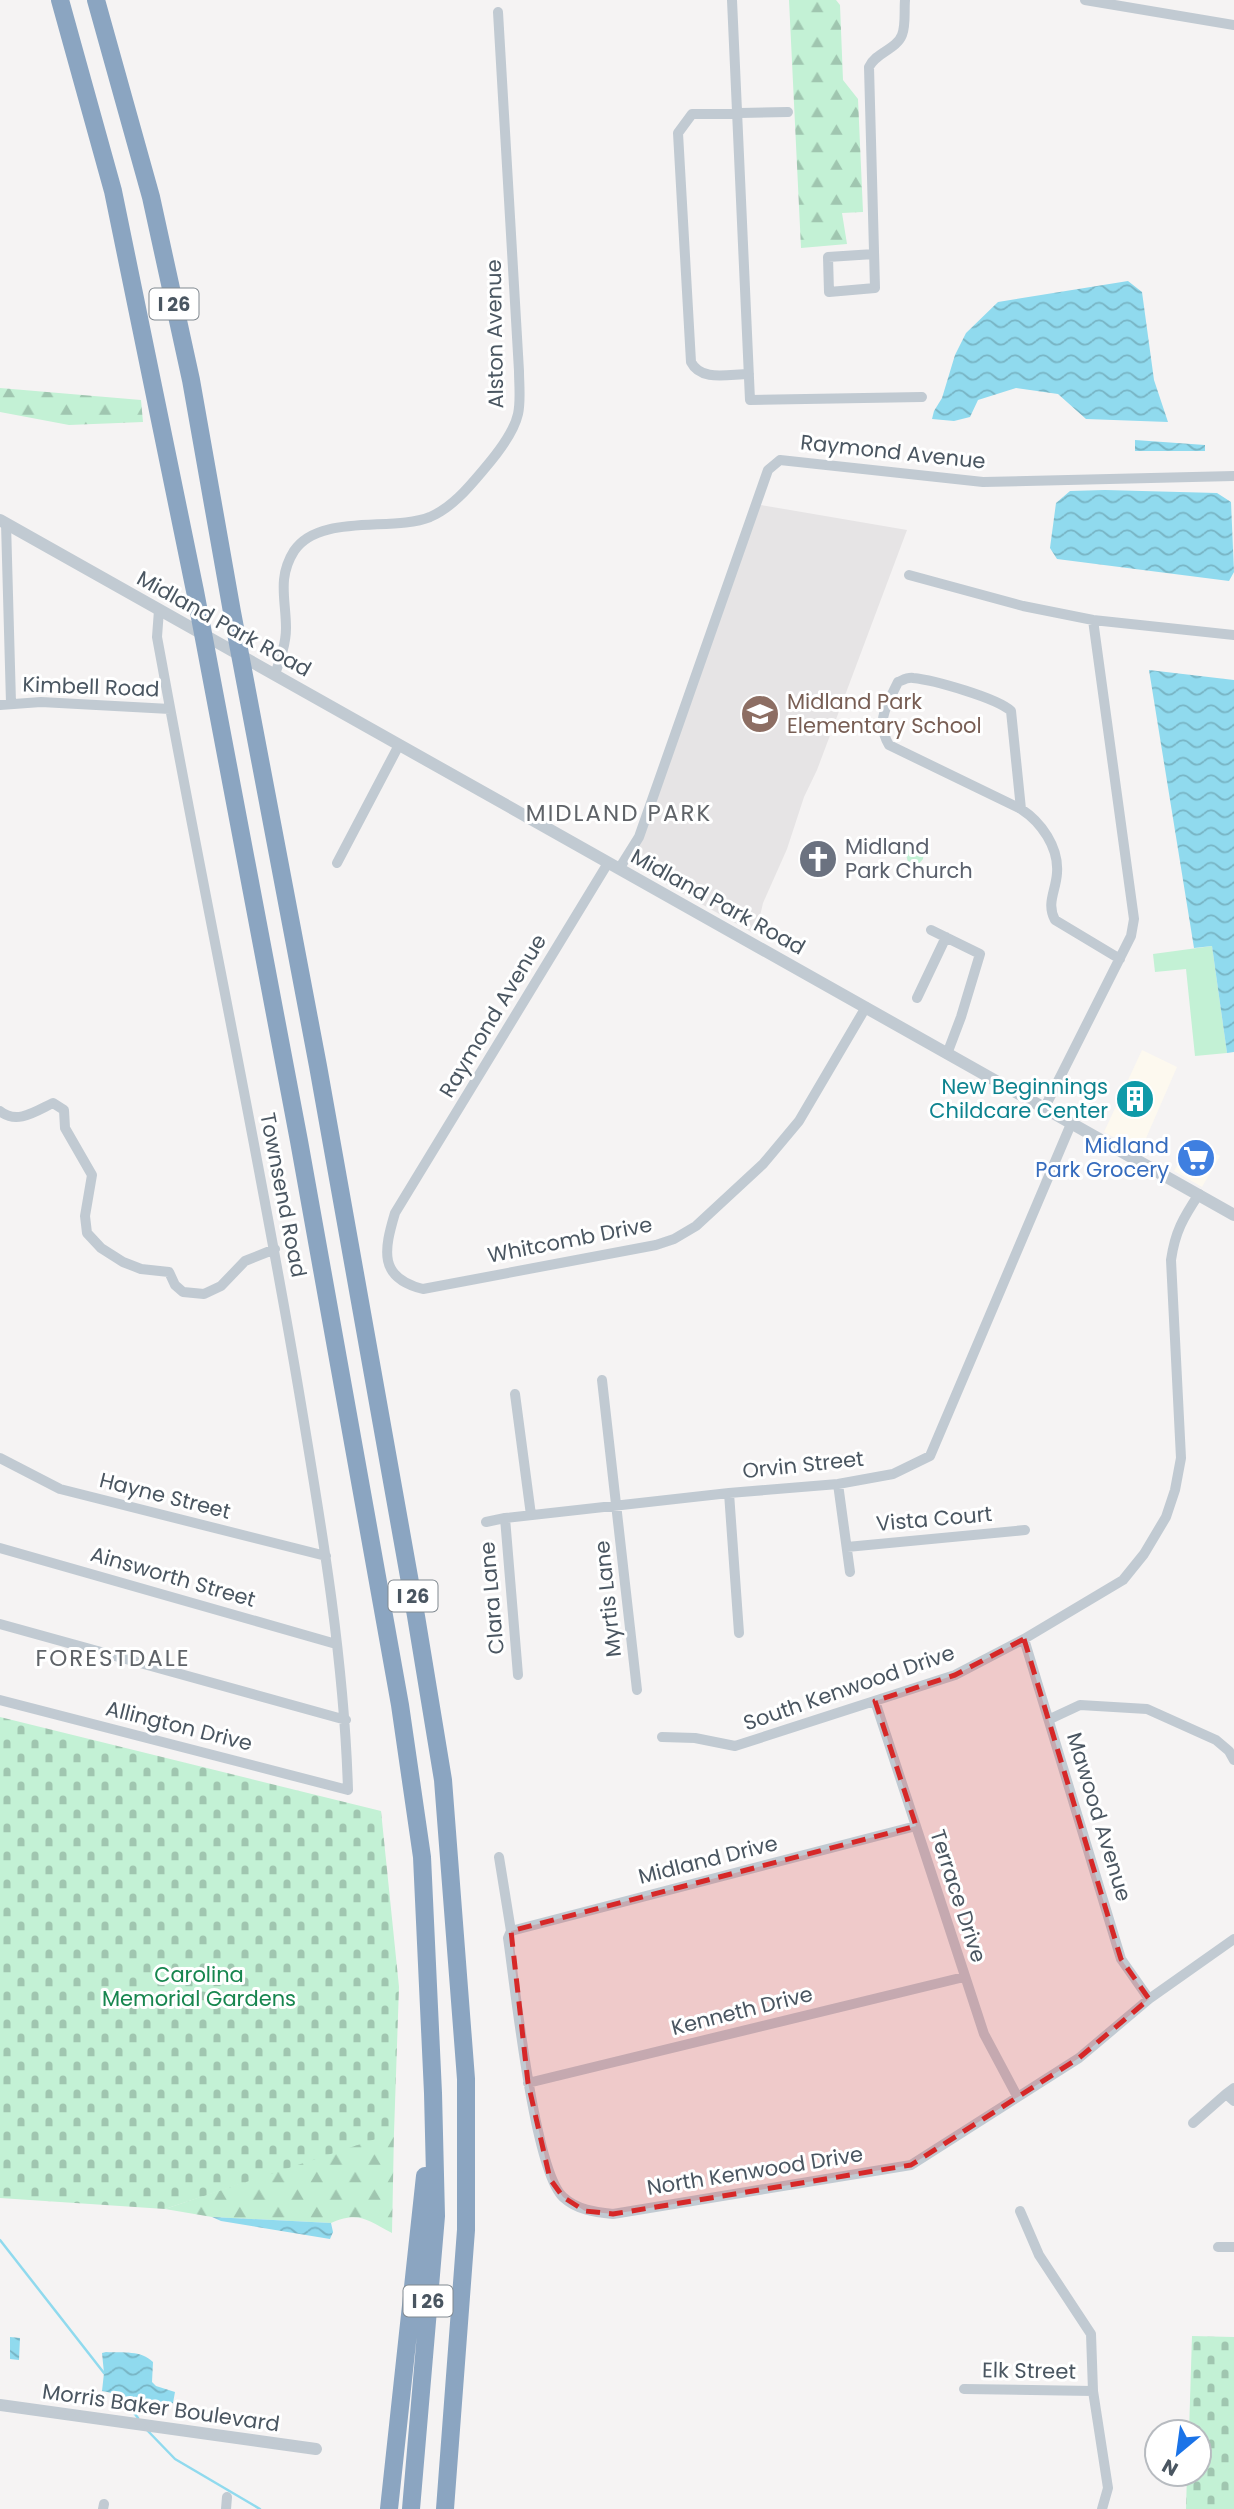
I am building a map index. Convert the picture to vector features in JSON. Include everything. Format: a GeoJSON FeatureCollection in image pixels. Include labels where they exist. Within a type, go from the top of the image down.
{"type":"FeatureCollection","features":[{"type":"Feature","properties":{"kind":"highway","name":"I 26"},"geometry":{"type":"LineString","coordinates":[[60,0],[113,191],[195,592],[297,1127],[400,1706],[422,1857],[436,2216],[411,2509]]}},
{"type":"Feature","properties":{"kind":"highway","name":"I 26"},"geometry":{"type":"LineString","coordinates":[[96,0],[151,197],[191,380],[318,1066],[443,1780],[466,2079],[466,2230],[446,2509]]}},
{"type":"Feature","properties":{"kind":"highway"},"geometry":{"type":"LineString","coordinates":[[388,2509],[433,2093]]}},
{"type":"Feature","properties":{"kind":"street"},"geometry":{"type":"LineString","coordinates":[[732,0],[750,400],[922,397]]}},
{"type":"Feature","properties":{"kind":"street"},"geometry":{"type":"LineString","coordinates":[[874,254],[828,257],[829,292],[875,288],[869,67],[873,59],[899,41],[904,33],[905,0]]}},
{"type":"Feature","properties":{"kind":"street"},"geometry":{"type":"LineString","coordinates":[[1085,0],[1234,25]]}},
{"type":"Feature","properties":{"kind":"street","name":"Alston Avenue"},"geometry":{"type":"LineString","coordinates":[[275,674],[286,629],[282,594],[285,573],[295,549],[311,537],[330,530],[354,524],[402,523],[429,517],[450,506],[491,461],[518,414],[519,371],[498,12]]}},
{"type":"Feature","properties":{"kind":"street"},"geometry":{"type":"LineString","coordinates":[[748,374],[706,375],[695,369],[691,362],[678,133],[692,114],[788,112]]}},
{"type":"Feature","properties":{"kind":"street","name":"Raymond Avenue"},"geometry":{"type":"LineString","coordinates":[[411,1188],[614,866],[639,837],[768,470],[780,460],[983,482],[1234,476]]}},
{"type":"Feature","properties":{"kind":"street","name":"Midland Park Road"},"geometry":{"type":"LineString","coordinates":[[3,521],[1234,1214]]}},
{"type":"Feature","properties":{"kind":"street","name":"Kimbell Road"},"geometry":{"type":"LineString","coordinates":[[3,521],[5,704],[170,709]]}},
{"type":"Feature","properties":{"kind":"street"},"geometry":{"type":"LineString","coordinates":[[909,575],[1023,606],[1093,620],[1234,635]]}},
{"type":"Feature","properties":{"kind":"street","name":"Townsend Road"},"geometry":{"type":"LineString","coordinates":[[159,610],[157,637],[275,1249],[326,1556],[346,1720],[348,1790]]}},
{"type":"Feature","properties":{"kind":"street"},"geometry":{"type":"LineString","coordinates":[[1044,1109],[1131,936],[1133,919],[1093,620]]}},
{"type":"Feature","properties":{"kind":"street"},"geometry":{"type":"LineString","coordinates":[[1021,809],[1011,711],[990,698],[911,677],[898,682],[882,719],[881,733],[889,745],[1035,818],[1052,843],[1057,871],[1050,911],[1055,920],[1120,959]]}},
{"type":"Feature","properties":{"kind":"street"},"geometry":{"type":"LineString","coordinates":[[337,863],[399,744]]}},
{"type":"Feature","properties":{"kind":"street"},"geometry":{"type":"LineString","coordinates":[[931,930],[980,954],[947,1054]]}},
{"type":"Feature","properties":{"kind":"street"},"geometry":{"type":"LineString","coordinates":[[917,998],[946,937]]}},
{"type":"Feature","properties":{"kind":"street","name":"Whitcomb Drive"},"geometry":{"type":"LineString","coordinates":[[411,1188],[395,1213],[386,1242],[393,1274],[404,1284],[423,1289],[656,1245],[674,1239],[696,1226],[763,1164],[799,1121],[866,1007]]}},
{"type":"Feature","properties":{"kind":"street"},"geometry":{"type":"LineString","coordinates":[[0,1111],[4,1115],[21,1118],[53,1103],[64,1110],[65,1128],[92,1175],[85,1216],[87,1233],[101,1248],[123,1262],[141,1269],[169,1272],[175,1285],[183,1292],[204,1294],[221,1286],[245,1261],[275,1249]]}},
{"type":"Feature","properties":{"kind":"street","name":"Orvin Street"},"geometry":{"type":"LineString","coordinates":[[485,1522],[729,1493],[838,1485],[893,1474],[930,1456],[1071,1124]]}},
{"type":"Feature","properties":{"kind":"street","name":"South Kenwood Drive"},"geometry":{"type":"LineString","coordinates":[[662,1737],[695,1738],[735,1746],[955,1675],[1024,1639],[1123,1580],[1144,1554],[1166,1517],[1175,1490],[1181,1458],[1171,1260],[1180,1223],[1199,1194]]}},
{"type":"Feature","properties":{"kind":"street","name":"Myrtis Lane"},"geometry":{"type":"LineString","coordinates":[[602,1380],[637,1690]]}},
{"type":"Feature","properties":{"kind":"street"},"geometry":{"type":"LineString","coordinates":[[515,1394],[531,1515]]}},
{"type":"Feature","properties":{"kind":"street","name":"Hayne Street"},"geometry":{"type":"LineString","coordinates":[[0,1458],[60,1489],[326,1556]]}},
{"type":"Feature","properties":{"kind":"street"},"geometry":{"type":"LineString","coordinates":[[838,1485],[850,1572]]}},
{"type":"Feature","properties":{"kind":"street"},"geometry":{"type":"LineString","coordinates":[[729,1493],[738,1633]]}},
{"type":"Feature","properties":{"kind":"street","name":"Clara Lane"},"geometry":{"type":"LineString","coordinates":[[505,1518],[518,1675]]}},
{"type":"Feature","properties":{"kind":"street","name":"Vista Court"},"geometry":{"type":"LineString","coordinates":[[847,1547],[1025,1531]]}},
{"type":"Feature","properties":{"kind":"street","name":"Ainsworth Street"},"geometry":{"type":"LineString","coordinates":[[0,1548],[336,1644]]}},
{"type":"Feature","properties":{"kind":"street"},"geometry":{"type":"LineString","coordinates":[[0,1624],[346,1720]]}},
{"type":"Feature","properties":{"kind":"street","name":"Mawood Avenue"},"geometry":{"type":"LineString","coordinates":[[1024,1639],[1121,1959],[1149,1999]]}},
{"type":"Feature","properties":{"kind":"street","name":"Allington Drive"},"geometry":{"type":"LineString","coordinates":[[0,1700],[348,1790]]}},
{"type":"Feature","properties":{"kind":"street","name":"Terrace Drive"},"geometry":{"type":"LineString","coordinates":[[875,1702],[984,2034],[1017,2096]]}},
{"type":"Feature","properties":{"kind":"street"},"geometry":{"type":"LineString","coordinates":[[1050,1719],[1080,1705],[1147,1709],[1216,1740],[1229,1751],[1234,1760]]}},
{"type":"Feature","properties":{"kind":"street","name":"Midland Drive"},"geometry":{"type":"LineString","coordinates":[[511,1931],[916,1826]]}},
{"type":"Feature","properties":{"kind":"street","name":"North Kenwood Drive"},"geometry":{"type":"LineString","coordinates":[[499,1857],[511,1931],[508,1938],[528,2083],[551,2179],[563,2197],[585,2211],[613,2214],[911,2165],[1079,2058],[1149,1999],[1234,1939]]}},
{"type":"Feature","properties":{"kind":"street","name":"Kenneth Drive"},"geometry":{"type":"LineString","coordinates":[[528,2083],[964,1976]]}},
{"type":"Feature","properties":{"kind":"street"},"geometry":{"type":"LineString","coordinates":[[1193,2123],[1231,2094]]}},
{"type":"Feature","properties":{"kind":"street"},"geometry":{"type":"LineString","coordinates":[[1020,2211],[1039,2255],[1091,2334],[1093,2391],[1108,2488],[1102,2509]]}},
{"type":"Feature","properties":{"kind":"street"},"geometry":{"type":"LineString","coordinates":[[1219,2247],[1234,2247]]}},
{"type":"Feature","properties":{"kind":"street","name":"Elk Street"},"geometry":{"type":"LineString","coordinates":[[964,2389],[1093,2391]]}},
{"type":"Feature","properties":{"kind":"street","name":"Morris Baker Boulevard"},"geometry":{"type":"LineString","coordinates":[[0,2405],[316,2449]]}},
{"type":"Feature","properties":{"kind":"street"},"geometry":{"type":"LineString","coordinates":[[226,2509],[227,2497]]}},
{"type":"Feature","properties":{"kind":"highlighted area"},"geometry":{"type":"Polygon","coordinates":[[[1024,1639],[1121,1959],[1149,1999],[1079,2058],[911,2165],[613,2214],[585,2211],[563,2197],[550,2179],[528,2083],[511,1931],[916,1826],[875,1701],[955,1675],[1024,1639]]]}},
{"type":"Feature","properties":{"kind":"shaded area","name":"Midland Park Elementary School"},"geometry":{"type":"Polygon","coordinates":[[[755,504],[907,530],[753,933],[625,861],[639,837],[755,504]]]}},
{"type":"Feature","properties":{"kind":"shaded area"},"geometry":{"type":"Polygon","coordinates":[[[1142,1050],[1177,1067],[1140,1152],[1104,1132],[1142,1050]]]}},
{"type":"Feature","properties":{"kind":"shaded area"},"geometry":{"type":"Polygon","coordinates":[[[1191,1141],[1220,1156],[1202,1187],[1174,1171],[1191,1141]]]}},
{"type":"Feature","properties":{"kind":"green space"},"geometry":{"type":"Polygon","coordinates":[[[789,0],[836,0],[840,5],[843,80],[858,99],[863,212],[842,213],[847,244],[801,248],[789,0]]]}},
{"type":"Feature","properties":{"kind":"green space"},"geometry":{"type":"Polygon","coordinates":[[[0,388],[141,400],[143,422],[69,425],[0,412],[0,388]]]}},
{"type":"Feature","properties":{"kind":"green space"},"geometry":{"type":"Polygon","coordinates":[[[911,842],[924,851],[923,859],[915,868],[909,866],[905,851],[906,844],[911,842]]]}},
{"type":"Feature","properties":{"kind":"green space"},"geometry":{"type":"Polygon","coordinates":[[[1212,946],[1227,1053],[1195,1056],[1186,969],[1155,972],[1153,954],[1212,946]]]}},
{"type":"Feature","properties":{"kind":"green space","name":"Carolina Memorial Gardens"},"geometry":{"type":"Polygon","coordinates":[[[0,1717],[381,1811],[399,1987],[394,2133],[165,2209],[0,2198],[0,1717]]]}},
{"type":"Feature","properties":{"kind":"green space"},"geometry":{"type":"Polygon","coordinates":[[[394,2131],[392,2233],[356,2217],[331,2223],[212,2217],[165,2209],[394,2131]]]}},
{"type":"Feature","properties":{"kind":"green space"},"geometry":{"type":"Polygon","coordinates":[[[1192,2336],[1234,2337],[1234,2509],[1186,2509],[1187,2488],[1213,2488],[1213,2418],[1189,2418],[1192,2336]]]}},
{"type":"Feature","properties":{"kind":"water"},"geometry":{"type":"Polygon","coordinates":[[[1128,281],[1142,292],[1154,380],[1168,422],[1086,419],[1058,394],[1016,388],[978,400],[970,417],[954,421],[932,419],[942,398],[955,355],[966,333],[998,302],[1128,281]]]}},
{"type":"Feature","properties":{"kind":"water"},"geometry":{"type":"Polygon","coordinates":[[[1135,440],[1205,445],[1205,451],[1135,451],[1135,440]]]}},
{"type":"Feature","properties":{"kind":"water"},"geometry":{"type":"Polygon","coordinates":[[[1070,491],[1217,493],[1231,502],[1234,572],[1229,581],[1057,559],[1050,548],[1056,503],[1070,491]]]}},
{"type":"Feature","properties":{"kind":"water"},"geometry":{"type":"Polygon","coordinates":[[[1149,670],[1234,680],[1234,1052],[1227,1053],[1212,946],[1194,948],[1149,670]]]}},
{"type":"Feature","properties":{"kind":"water"},"geometry":{"type":"Polygon","coordinates":[[[212,2217],[331,2223],[333,2232],[330,2239],[221,2221],[212,2217]]]}},
{"type":"Feature","properties":{"kind":"water"},"geometry":{"type":"Polygon","coordinates":[[[10,2337],[20,2338],[19,2360],[10,2359],[10,2337]]]}},
{"type":"Feature","properties":{"kind":"water"},"geometry":{"type":"Polygon","coordinates":[[[102,2353],[131,2353],[148,2358],[153,2362],[152,2382],[175,2392],[173,2403],[147,2404],[102,2391],[102,2353]]]}},
{"type":"Feature","properties":{"kind":"waterway"},"geometry":{"type":"LineString","coordinates":[[0,2240],[104,2373]]}},
{"type":"Feature","properties":{"kind":"waterway"},"geometry":{"type":"LineString","coordinates":[[121,2396],[138,2418]]}},
{"type":"Feature","properties":{"kind":"waterway"},"geometry":{"type":"LineString","coordinates":[[146,2429],[175,2459],[260,2509]]}},
{"type":"Feature","properties":{"kind":"place","name":"Midland Park Elementary School"},"geometry":{"type":"Point","coordinates":[760,714]}},
{"type":"Feature","properties":{"kind":"place","name":"Midland Park Church"},"geometry":{"type":"Point","coordinates":[818,859]}},
{"type":"Feature","properties":{"kind":"place","name":"New Beginnings Childcare Center"},"geometry":{"type":"Point","coordinates":[1135,1099]}},
{"type":"Feature","properties":{"kind":"place","name":"Midland Park Grocery"},"geometry":{"type":"Point","coordinates":[1196,1158]}},
{"type":"Feature","properties":{"kind":"district","name":"MIDLAND PARK"},"geometry":{"type":"Point","coordinates":[619,813]}},
{"type":"Feature","properties":{"kind":"district","name":"FORESTDALE"},"geometry":{"type":"Point","coordinates":[113,1658]}}]}
